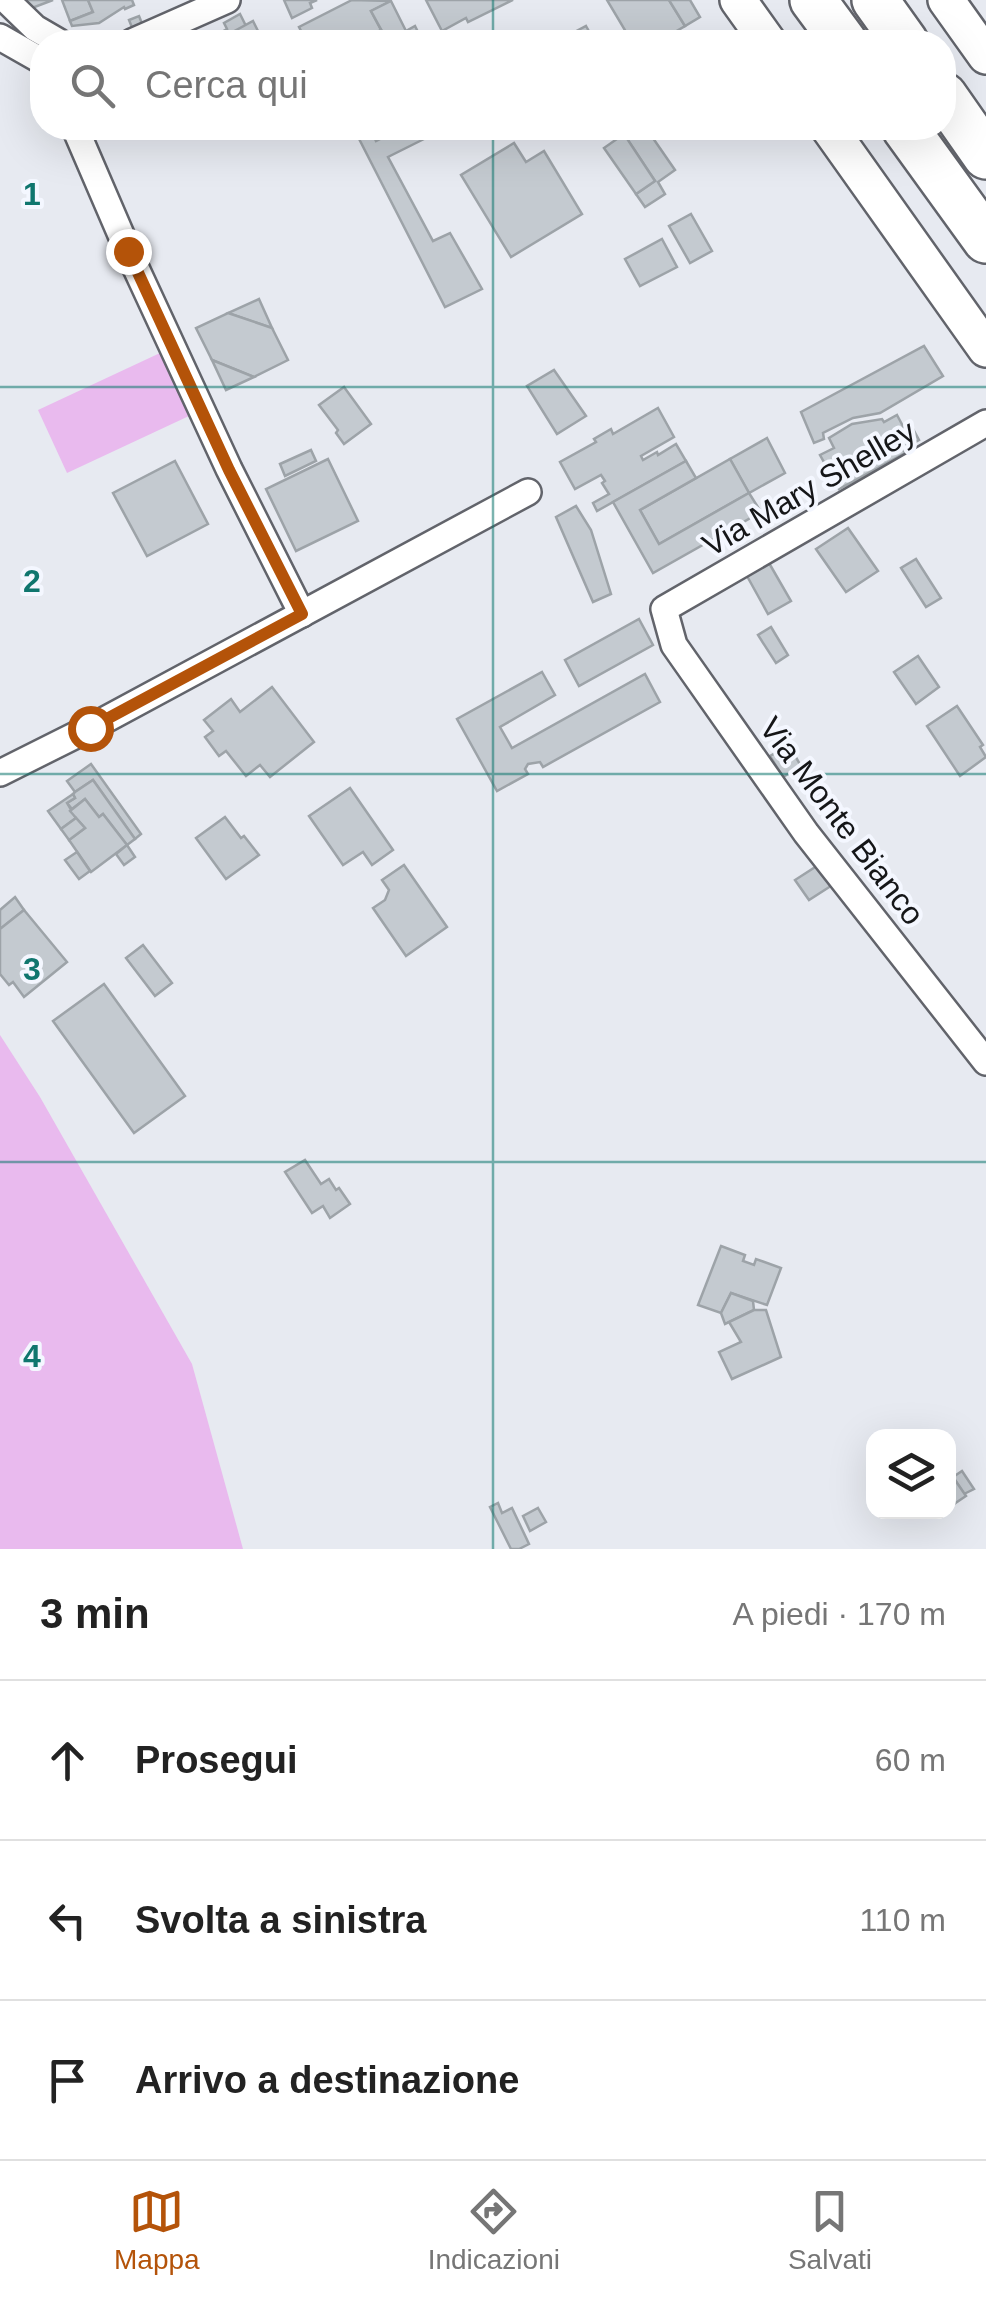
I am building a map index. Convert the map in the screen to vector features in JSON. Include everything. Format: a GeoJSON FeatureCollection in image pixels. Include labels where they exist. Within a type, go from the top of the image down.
{"type":"FeatureCollection","features":[{"type":"Feature","properties":{"kind":"highway"},"geometry":{"type":"LineString","coordinates":[[813,0],[835,30]]}},
{"type":"Feature","properties":{"kind":"highway"},"geometry":{"type":"LineString","coordinates":[[875,0],[896,30]]}},
{"type":"Feature","properties":{"kind":"highway"},"geometry":{"type":"LineString","coordinates":[[956,113],[986,156]]}},
{"type":"Feature","properties":{"kind":"highway"},"geometry":{"type":"LineString","coordinates":[[914,140],[986,240]]}},
{"type":"Feature","properties":{"kind":"street"},"geometry":{"type":"LineString","coordinates":[[6,0],[38,30]]}},
{"type":"Feature","properties":{"kind":"street"},"geometry":{"type":"LineString","coordinates":[[159,30],[228,0]]}},
{"type":"Feature","properties":{"kind":"street"},"geometry":{"type":"LineString","coordinates":[[738,0],[759,30]]}},
{"type":"Feature","properties":{"kind":"street"},"geometry":{"type":"LineString","coordinates":[[946,0],[986,56]]}},
{"type":"Feature","properties":{"kind":"street"},"geometry":{"type":"LineString","coordinates":[[0,37],[30,55]]}},
{"type":"Feature","properties":{"kind":"street"},"geometry":{"type":"LineString","coordinates":[[81,140],[229,470],[302,614]]}},
{"type":"Feature","properties":{"kind":"street"},"geometry":{"type":"LineString","coordinates":[[838,140],[986,349]]}},
{"type":"Feature","properties":{"kind":"street","name":"Via Mary Shelley"},"geometry":{"type":"LineString","coordinates":[[664,609],[986,423]]}},
{"type":"Feature","properties":{"kind":"street"},"geometry":{"type":"LineString","coordinates":[[0,773],[528,492]]}},
{"type":"Feature","properties":{"kind":"street","name":"Via Monte Bianco"},"geometry":{"type":"LineString","coordinates":[[664,609],[674,644],[806,832],[986,1062]]}},
{"type":"Feature","properties":{"kind":"shaded area"},"geometry":{"type":"Polygon","coordinates":[[[160,353],[189,416],[67,473],[38,410],[160,353]]]}},
{"type":"Feature","properties":{"kind":"shaded area"},"geometry":{"type":"Polygon","coordinates":[[[0,1035],[40,1097],[192,1364],[243,1549],[0,1549],[0,1035]]]}},
{"type":"Feature","properties":{"kind":"building"},"geometry":{"type":"Polygon","coordinates":[[[53,0],[24,11],[17,4],[53,0]]]}},
{"type":"Feature","properties":{"kind":"building"},"geometry":{"type":"Polygon","coordinates":[[[62,0],[88,0],[93,12],[70,21],[62,0]]]}},
{"type":"Feature","properties":{"kind":"building"},"geometry":{"type":"Polygon","coordinates":[[[88,0],[132,0],[134,5],[99,23],[72,26],[70,21],[93,12],[88,0]]]}},
{"type":"Feature","properties":{"kind":"building"},"geometry":{"type":"Polygon","coordinates":[[[284,0],[317,0],[310,3],[312,8],[292,18],[284,0]]]}},
{"type":"Feature","properties":{"kind":"building"},"geometry":{"type":"Polygon","coordinates":[[[352,0],[391,1],[371,11],[381,30],[299,27],[352,0]]]}},
{"type":"Feature","properties":{"kind":"building"},"geometry":{"type":"Polygon","coordinates":[[[426,0],[513,0],[468,22],[466,18],[441,30],[426,0]]]}},
{"type":"Feature","properties":{"kind":"building"},"geometry":{"type":"Polygon","coordinates":[[[607,0],[669,0],[685,26],[678,30],[625,30],[607,0]]]}},
{"type":"Feature","properties":{"kind":"building"},"geometry":{"type":"Polygon","coordinates":[[[669,0],[690,0],[700,17],[685,26],[669,0]]]}},
{"type":"Feature","properties":{"kind":"building"},"geometry":{"type":"Polygon","coordinates":[[[391,1],[405,30],[381,30],[371,11],[391,1]]]}},
{"type":"Feature","properties":{"kind":"building"},"geometry":{"type":"Polygon","coordinates":[[[240,14],[246,26],[225,30],[224,23],[240,14]]]}},
{"type":"Feature","properties":{"kind":"building"},"geometry":{"type":"Polygon","coordinates":[[[139,16],[145,30],[133,30],[129,20],[139,16]]]}},
{"type":"Feature","properties":{"kind":"building"},"geometry":{"type":"Polygon","coordinates":[[[253,21],[258,30],[236,30],[253,21]]]}},
{"type":"Feature","properties":{"kind":"building"},"geometry":{"type":"Polygon","coordinates":[[[360,140],[422,140],[388,157],[433,241],[450,233],[482,289],[445,307],[360,140]]]}},
{"type":"Feature","properties":{"kind":"building"},"geometry":{"type":"Polygon","coordinates":[[[615,140],[628,140],[655,181],[636,194],[604,148],[615,140]]]}},
{"type":"Feature","properties":{"kind":"building"},"geometry":{"type":"Polygon","coordinates":[[[628,140],[654,140],[675,170],[658,182],[665,194],[645,207],[636,194],[655,181],[628,140]]]}},
{"type":"Feature","properties":{"kind":"building"},"geometry":{"type":"Polygon","coordinates":[[[514,143],[526,162],[544,151],[582,214],[511,257],[461,175],[514,143]]]}},
{"type":"Feature","properties":{"kind":"building"},"geometry":{"type":"Polygon","coordinates":[[[691,214],[712,251],[690,263],[669,226],[691,214]]]}},
{"type":"Feature","properties":{"kind":"building"},"geometry":{"type":"Polygon","coordinates":[[[662,239],[677,267],[640,286],[625,259],[662,239]]]}},
{"type":"Feature","properties":{"kind":"building"},"geometry":{"type":"Polygon","coordinates":[[[259,299],[272,328],[228,313],[259,299]]]}},
{"type":"Feature","properties":{"kind":"building"},"geometry":{"type":"Polygon","coordinates":[[[228,313],[272,328],[288,360],[254,377],[212,360],[196,328],[228,313]]]}},
{"type":"Feature","properties":{"kind":"building"},"geometry":{"type":"Polygon","coordinates":[[[924,346],[943,376],[880,413],[853,418],[823,433],[824,439],[814,443],[801,412],[924,346]]]}},
{"type":"Feature","properties":{"kind":"building"},"geometry":{"type":"Polygon","coordinates":[[[212,360],[254,377],[226,390],[212,360]]]}},
{"type":"Feature","properties":{"kind":"building"},"geometry":{"type":"Polygon","coordinates":[[[554,370],[586,416],[557,434],[527,386],[554,370]]]}},
{"type":"Feature","properties":{"kind":"building"},"geometry":{"type":"Polygon","coordinates":[[[344,387],[371,424],[344,444],[319,405],[344,387]]]}},
{"type":"Feature","properties":{"kind":"building"},"geometry":{"type":"Polygon","coordinates":[[[658,408],[674,437],[641,456],[643,460],[676,444],[686,461],[597,511],[593,503],[609,494],[601,475],[575,489],[560,462],[611,429],[613,434],[658,408]]]}},
{"type":"Feature","properties":{"kind":"building"},"geometry":{"type":"Polygon","coordinates":[[[897,415],[905,430],[912,427],[919,440],[903,449],[905,453],[839,489],[820,455],[834,448],[829,438],[852,424],[882,419],[884,422],[897,415]]]}},
{"type":"Feature","properties":{"kind":"building"},"geometry":{"type":"Polygon","coordinates":[[[767,438],[785,473],[749,493],[730,459],[767,438]]]}},
{"type":"Feature","properties":{"kind":"building"},"geometry":{"type":"Polygon","coordinates":[[[311,450],[316,461],[285,476],[280,464],[311,450]]]}},
{"type":"Feature","properties":{"kind":"building"},"geometry":{"type":"Polygon","coordinates":[[[328,459],[358,521],[296,551],[266,489],[328,459]]]}},
{"type":"Feature","properties":{"kind":"building"},"geometry":{"type":"Polygon","coordinates":[[[730,459],[749,493],[659,544],[640,510],[730,459]]]}},
{"type":"Feature","properties":{"kind":"building"},"geometry":{"type":"Polygon","coordinates":[[[175,461],[208,524],[147,556],[113,493],[175,461]]]}},
{"type":"Feature","properties":{"kind":"building"},"geometry":{"type":"Polygon","coordinates":[[[686,461],[696,478],[640,510],[659,544],[749,493],[761,512],[653,573],[613,502],[686,461]]]}},
{"type":"Feature","properties":{"kind":"building"},"geometry":{"type":"Polygon","coordinates":[[[576,506],[591,530],[611,594],[593,602],[556,517],[576,506]]]}},
{"type":"Feature","properties":{"kind":"building"},"geometry":{"type":"Polygon","coordinates":[[[848,528],[878,571],[846,592],[816,549],[848,528]]]}},
{"type":"Feature","properties":{"kind":"building"},"geometry":{"type":"Polygon","coordinates":[[[916,559],[941,598],[926,607],[901,568],[916,559]]]}},
{"type":"Feature","properties":{"kind":"building"},"geometry":{"type":"Polygon","coordinates":[[[769,563],[791,601],[768,614],[747,576],[769,563]]]}},
{"type":"Feature","properties":{"kind":"building"},"geometry":{"type":"Polygon","coordinates":[[[639,619],[653,645],[579,686],[565,660],[639,619]]]}},
{"type":"Feature","properties":{"kind":"building"},"geometry":{"type":"Polygon","coordinates":[[[771,627],[788,655],[776,663],[758,635],[771,627]]]}},
{"type":"Feature","properties":{"kind":"building"},"geometry":{"type":"Polygon","coordinates":[[[918,656],[939,687],[916,704],[894,672],[918,656]]]}},
{"type":"Feature","properties":{"kind":"building"},"geometry":{"type":"Polygon","coordinates":[[[542,672],[555,695],[500,727],[512,748],[645,674],[660,702],[543,767],[540,762],[528,764],[528,774],[497,791],[457,719],[542,672]]]}},
{"type":"Feature","properties":{"kind":"building"},"geometry":{"type":"Polygon","coordinates":[[[272,687],[314,742],[270,777],[260,765],[246,776],[226,751],[219,756],[205,737],[213,731],[204,720],[231,699],[240,712],[272,687]]]}},
{"type":"Feature","properties":{"kind":"building"},"geometry":{"type":"Polygon","coordinates":[[[957,706],[983,745],[980,747],[986,757],[960,776],[927,726],[957,706]]]}},
{"type":"Feature","properties":{"kind":"building"},"geometry":{"type":"Polygon","coordinates":[[[783,749],[789,758],[794,754],[801,766],[783,777],[770,756],[783,749]]]}},
{"type":"Feature","properties":{"kind":"building"},"geometry":{"type":"Polygon","coordinates":[[[91,764],[141,834],[135,839],[93,780],[75,792],[67,781],[91,764]]]}},
{"type":"Feature","properties":{"kind":"building"},"geometry":{"type":"Polygon","coordinates":[[[93,780],[135,839],[127,845],[103,814],[99,817],[85,799],[72,809],[67,803],[93,780]]]}},
{"type":"Feature","properties":{"kind":"building"},"geometry":{"type":"Polygon","coordinates":[[[350,788],[393,850],[372,865],[363,852],[343,865],[309,816],[350,788]]]}},
{"type":"Feature","properties":{"kind":"building"},"geometry":{"type":"Polygon","coordinates":[[[73,794],[75,798],[67,803],[76,818],[61,829],[48,811],[73,794]]]}},
{"type":"Feature","properties":{"kind":"building"},"geometry":{"type":"Polygon","coordinates":[[[85,799],[99,817],[103,814],[127,845],[91,872],[69,840],[85,828],[70,811],[85,799]]]}},
{"type":"Feature","properties":{"kind":"building"},"geometry":{"type":"Polygon","coordinates":[[[225,817],[259,855],[226,879],[196,838],[225,817]]]}},
{"type":"Feature","properties":{"kind":"building"},"geometry":{"type":"Polygon","coordinates":[[[76,818],[85,828],[69,840],[61,829],[76,818]]]}},
{"type":"Feature","properties":{"kind":"building"},"geometry":{"type":"Polygon","coordinates":[[[127,845],[135,857],[124,865],[116,854],[127,845]]]}},
{"type":"Feature","properties":{"kind":"building"},"geometry":{"type":"Polygon","coordinates":[[[77,852],[90,871],[79,879],[65,860],[77,852]]]}},
{"type":"Feature","properties":{"kind":"building"},"geometry":{"type":"Polygon","coordinates":[[[820,864],[834,884],[809,900],[795,880],[820,864]]]}},
{"type":"Feature","properties":{"kind":"building"},"geometry":{"type":"Polygon","coordinates":[[[404,865],[447,927],[406,956],[373,908],[385,900],[389,890],[382,880],[404,865]]]}},
{"type":"Feature","properties":{"kind":"building"},"geometry":{"type":"Polygon","coordinates":[[[15,897],[24,910],[0,929],[0,910],[15,897]]]}},
{"type":"Feature","properties":{"kind":"building"},"geometry":{"type":"Polygon","coordinates":[[[24,910],[67,962],[24,997],[13,982],[9,985],[0,974],[0,929],[24,910]]]}},
{"type":"Feature","properties":{"kind":"building"},"geometry":{"type":"Polygon","coordinates":[[[143,945],[172,983],[155,996],[126,958],[143,945]]]}},
{"type":"Feature","properties":{"kind":"building"},"geometry":{"type":"Polygon","coordinates":[[[104,984],[185,1096],[134,1133],[53,1021],[104,984]]]}},
{"type":"Feature","properties":{"kind":"building"},"geometry":{"type":"Polygon","coordinates":[[[305,1160],[321,1184],[329,1179],[350,1204],[330,1218],[323,1206],[312,1213],[285,1172],[305,1160]]]}},
{"type":"Feature","properties":{"kind":"building"},"geometry":{"type":"Polygon","coordinates":[[[721,1246],[745,1255],[743,1261],[754,1265],[756,1259],[781,1268],[767,1305],[731,1293],[721,1313],[698,1305],[721,1246]]]}},
{"type":"Feature","properties":{"kind":"building"},"geometry":{"type":"Polygon","coordinates":[[[731,1293],[753,1301],[754,1310],[725,1324],[721,1313],[731,1293]]]}},
{"type":"Feature","properties":{"kind":"building"},"geometry":{"type":"Polygon","coordinates":[[[754,1310],[766,1310],[781,1357],[732,1379],[719,1352],[741,1342],[729,1322],[754,1310]]]}},
{"type":"Feature","properties":{"kind":"building"},"geometry":{"type":"Polygon","coordinates":[[[962,1471],[974,1489],[964,1494],[956,1475],[962,1471]]]}},
{"type":"Feature","properties":{"kind":"building"},"geometry":{"type":"Polygon","coordinates":[[[956,1481],[966,1496],[956,1503],[956,1481]]]}},
{"type":"Feature","properties":{"kind":"building"},"geometry":{"type":"Polygon","coordinates":[[[498,1503],[502,1513],[512,1508],[529,1544],[511,1549],[490,1507],[498,1503]]]}},
{"type":"Feature","properties":{"kind":"building"},"geometry":{"type":"Polygon","coordinates":[[[538,1508],[546,1522],[530,1531],[523,1516],[538,1508]]]}},
{"type":"Feature","properties":{"kind":"route"},"geometry":{"type":"LineString","coordinates":[[90,728],[302,614],[229,470],[128,251]]}}]}
